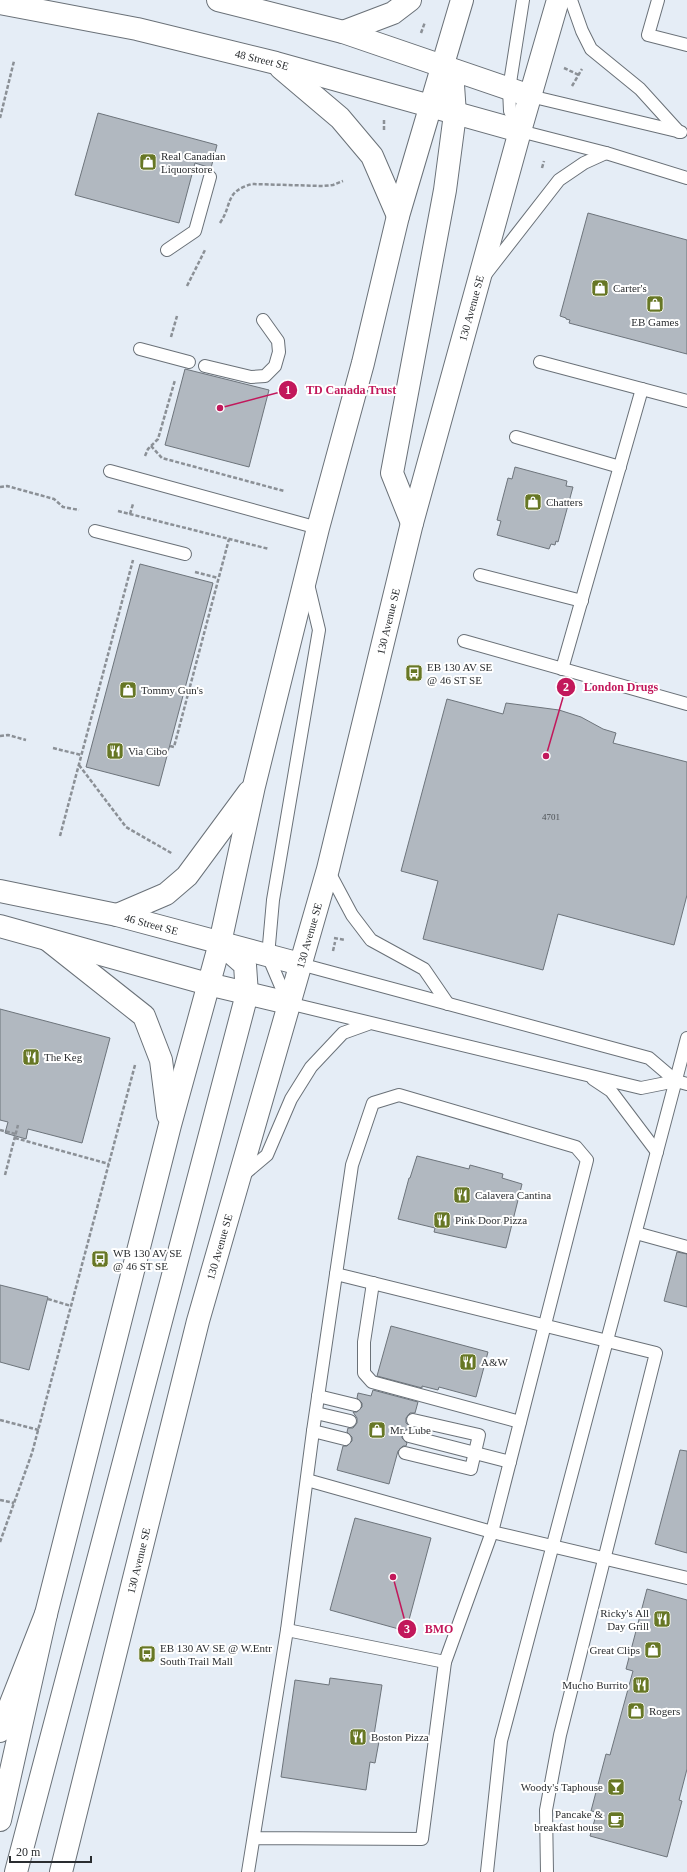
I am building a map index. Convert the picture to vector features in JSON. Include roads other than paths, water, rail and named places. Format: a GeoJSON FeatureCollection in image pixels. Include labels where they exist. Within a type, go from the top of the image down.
{"type":"FeatureCollection","features":[{"type":"Feature","properties":{"kind":"main road"},"geometry":{"type":"LineString","coordinates":[[218,0],[343,32],[530,96]]}},
{"type":"Feature","properties":{"kind":"main road"},"geometry":{"type":"LineString","coordinates":[[343,32],[393,14],[410,0]]}},
{"type":"Feature","properties":{"kind":"main road"},"geometry":{"type":"LineString","coordinates":[[0,1820],[46,1614],[170,1125],[220,943],[254,786],[318,528],[363,363],[398,216],[462,0]]}},
{"type":"Feature","properties":{"kind":"main road","name":"130 Avenue SE"},"geometry":{"type":"LineString","coordinates":[[61,1872],[198,1321],[328,869],[412,523],[520,131],[558,0]]}},
{"type":"Feature","properties":{"kind":"main road","name":"48 Street SE"},"geometry":{"type":"LineString","coordinates":[[0,4],[137,29],[276,63],[520,131]]}},
{"type":"Feature","properties":{"kind":"main road"},"geometry":{"type":"LineString","coordinates":[[276,63],[340,118],[372,156],[398,216]]}},
{"type":"Feature","properties":{"kind":"main road"},"geometry":{"type":"LineString","coordinates":[[412,523],[392,473],[445,190],[455,114],[453,85],[442,65]]}},
{"type":"Feature","properties":{"kind":"main road"},"geometry":{"type":"LineString","coordinates":[[118,915],[166,894],[187,876],[254,786]]}},
{"type":"Feature","properties":{"kind":"main road","name":"46 Street SE"},"geometry":{"type":"LineString","coordinates":[[0,891],[118,915],[300,964]]}},
{"type":"Feature","properties":{"kind":"main road"},"geometry":{"type":"LineString","coordinates":[[0,926],[208,984],[288,1004]]}},
{"type":"Feature","properties":{"kind":"main road"},"geometry":{"type":"LineString","coordinates":[[48,940],[144,1016],[161,1060],[170,1125]]}},
{"type":"Feature","properties":{"kind":"main road"},"geometry":{"type":"LineString","coordinates":[[16,1872],[247,994],[245,965],[220,943]]}},
{"type":"Feature","properties":{"kind":"main road"},"geometry":{"type":"LineString","coordinates":[[0,1731],[46,1614]]}},
{"type":"Feature","properties":{"kind":"lane"},"geometry":{"type":"LineString","coordinates":[[523,0],[508,89],[510,111],[520,131],[606,153],[687,178]]}},
{"type":"Feature","properties":{"kind":"lane"},"geometry":{"type":"LineString","coordinates":[[571,0],[582,31],[591,48],[640,89],[683,133]]}},
{"type":"Feature","properties":{"kind":"lane"},"geometry":{"type":"LineString","coordinates":[[658,0],[648,35],[687,45]]}},
{"type":"Feature","properties":{"kind":"lane"},"geometry":{"type":"LineString","coordinates":[[530,96],[683,133]]}},
{"type":"Feature","properties":{"kind":"lane"},"geometry":{"type":"LineString","coordinates":[[479,282],[559,180],[584,163],[606,153]]}},
{"type":"Feature","properties":{"kind":"lane"},"geometry":{"type":"LineString","coordinates":[[167,250],[196,231],[210,177]]}},
{"type":"Feature","properties":{"kind":"lane"},"geometry":{"type":"LineString","coordinates":[[205,366],[251,378],[265,376],[275,366],[279,352],[278,341],[264,320]]}},
{"type":"Feature","properties":{"kind":"lane"},"geometry":{"type":"LineString","coordinates":[[140,349],[189,362]]}},
{"type":"Feature","properties":{"kind":"lane"},"geometry":{"type":"LineString","coordinates":[[540,362],[687,401]]}},
{"type":"Feature","properties":{"kind":"lane"},"geometry":{"type":"LineString","coordinates":[[562,669],[642,389]]}},
{"type":"Feature","properties":{"kind":"lane"},"geometry":{"type":"LineString","coordinates":[[516,437],[620,467]]}},
{"type":"Feature","properties":{"kind":"lane"},"geometry":{"type":"LineString","coordinates":[[110,471],[318,528]]}},
{"type":"Feature","properties":{"kind":"lane"},"geometry":{"type":"LineString","coordinates":[[95,531],[185,554]]}},
{"type":"Feature","properties":{"kind":"lane"},"geometry":{"type":"LineString","coordinates":[[480,575],[582,601]]}},
{"type":"Feature","properties":{"kind":"lane"},"geometry":{"type":"LineString","coordinates":[[306,579],[319,630],[274,900],[268,956],[288,1004],[368,1024],[584,1073],[641,1088],[681,1083]]}},
{"type":"Feature","properties":{"kind":"lane"},"geometry":{"type":"LineString","coordinates":[[464,642],[687,704]]}},
{"type":"Feature","properties":{"kind":"lane"},"geometry":{"type":"LineString","coordinates":[[328,869],[352,915],[372,940],[424,970],[448,1004]]}},
{"type":"Feature","properties":{"kind":"lane"},"geometry":{"type":"LineString","coordinates":[[300,964],[649,1058],[681,1083]]}},
{"type":"Feature","properties":{"kind":"lane"},"geometry":{"type":"LineString","coordinates":[[240,1178],[267,1155],[291,1099],[311,1067],[343,1033],[368,1024]]}},
{"type":"Feature","properties":{"kind":"lane"},"geometry":{"type":"LineString","coordinates":[[488,1872],[501,1741],[658,1152],[681,1083],[687,1038]]}},
{"type":"Feature","properties":{"kind":"lane"},"geometry":{"type":"LineString","coordinates":[[584,1073],[611,1090],[658,1152]]}},
{"type":"Feature","properties":{"kind":"lane"},"geometry":{"type":"LineString","coordinates":[[248,1872],[287,1630],[306,1480],[352,1165],[373,1103],[399,1095],[576,1147],[588,1160],[492,1532],[445,1662],[422,1839],[254,1838]]}},
{"type":"Feature","properties":{"kind":"lane"},"geometry":{"type":"LineString","coordinates":[[636,1233],[687,1247]]}},
{"type":"Feature","properties":{"kind":"lane"},"geometry":{"type":"LineString","coordinates":[[336,1274],[545,1324],[656,1353],[560,1735],[546,1810],[547,1872]]}},
{"type":"Feature","properties":{"kind":"lane"},"geometry":{"type":"LineString","coordinates":[[373,1283],[364,1342],[364,1373],[372,1382],[520,1422]]}},
{"type":"Feature","properties":{"kind":"lane"},"geometry":{"type":"LineString","coordinates":[[318,1396],[355,1405]]}},
{"type":"Feature","properties":{"kind":"lane"},"geometry":{"type":"LineString","coordinates":[[316,1413],[350,1421]]}},
{"type":"Feature","properties":{"kind":"lane"},"geometry":{"type":"LineString","coordinates":[[404,1452],[471,1469],[479,1435],[413,1420]]}},
{"type":"Feature","properties":{"kind":"lane"},"geometry":{"type":"LineString","coordinates":[[313,1431],[345,1439]]}},
{"type":"Feature","properties":{"kind":"lane"},"geometry":{"type":"LineString","coordinates":[[409,1436],[510,1462]]}},
{"type":"Feature","properties":{"kind":"lane"},"geometry":{"type":"LineString","coordinates":[[306,1480],[492,1532],[687,1578]]}},
{"type":"Feature","properties":{"kind":"lane"},"geometry":{"type":"LineString","coordinates":[[287,1630],[445,1662]]}},
{"type":"Feature","properties":{"kind":"place","name":"Real Canadian Liquorstore"},"geometry":{"type":"Point","coordinates":[148,162]}},
{"type":"Feature","properties":{"kind":"place","name":"Carter's"},"geometry":{"type":"Point","coordinates":[600,288]}},
{"type":"Feature","properties":{"kind":"place","name":"EB Games"},"geometry":{"type":"Point","coordinates":[655,304]}},
{"type":"Feature","properties":{"kind":"place","name":"TD Canada Trust"},"geometry":{"type":"Point","coordinates":[220,408]}},
{"type":"Feature","properties":{"kind":"place","name":"Chatters"},"geometry":{"type":"Point","coordinates":[533,502]}},
{"type":"Feature","properties":{"kind":"place","name":"EB 130 AV SE @ 46 ST SE"},"geometry":{"type":"Point","coordinates":[414,673]}},
{"type":"Feature","properties":{"kind":"place","name":"Tommy Gun's"},"geometry":{"type":"Point","coordinates":[128,690]}},
{"type":"Feature","properties":{"kind":"place","name":"Via Cibo"},"geometry":{"type":"Point","coordinates":[115,751]}},
{"type":"Feature","properties":{"kind":"place","name":"London Drugs"},"geometry":{"type":"Point","coordinates":[546,756]}},
{"type":"Feature","properties":{"kind":"place","name":"The Keg"},"geometry":{"type":"Point","coordinates":[31,1057]}},
{"type":"Feature","properties":{"kind":"place","name":"Calavera Cantina"},"geometry":{"type":"Point","coordinates":[462,1195]}},
{"type":"Feature","properties":{"kind":"place","name":"Pink Door Pizza"},"geometry":{"type":"Point","coordinates":[442,1220]}},
{"type":"Feature","properties":{"kind":"place","name":"WB 130 AV SE @ 46 ST SE"},"geometry":{"type":"Point","coordinates":[100,1259]}},
{"type":"Feature","properties":{"kind":"place","name":"A&W"},"geometry":{"type":"Point","coordinates":[468,1362]}},
{"type":"Feature","properties":{"kind":"place","name":"Mr. Lube"},"geometry":{"type":"Point","coordinates":[377,1430]}},
{"type":"Feature","properties":{"kind":"place","name":"BMO"},"geometry":{"type":"Point","coordinates":[393,1577]}},
{"type":"Feature","properties":{"kind":"place","name":"Ricky's All Day Grill"},"geometry":{"type":"Point","coordinates":[662,1619]}},
{"type":"Feature","properties":{"kind":"place","name":"Great Clips"},"geometry":{"type":"Point","coordinates":[653,1650]}},
{"type":"Feature","properties":{"kind":"place","name":"EB 130 AV SE @ W.Entr South Trail Mall"},"geometry":{"type":"Point","coordinates":[147,1654]}},
{"type":"Feature","properties":{"kind":"place","name":"Mucho Burrito"},"geometry":{"type":"Point","coordinates":[641,1685]}},
{"type":"Feature","properties":{"kind":"place","name":"Rogers"},"geometry":{"type":"Point","coordinates":[636,1711]}},
{"type":"Feature","properties":{"kind":"place","name":"Boston Pizza"},"geometry":{"type":"Point","coordinates":[358,1737]}},
{"type":"Feature","properties":{"kind":"place","name":"Woody's Taphouse"},"geometry":{"type":"Point","coordinates":[616,1787]}},
{"type":"Feature","properties":{"kind":"place","name":"Pancake & breakfast house"},"geometry":{"type":"Point","coordinates":[616,1820]}}]}
